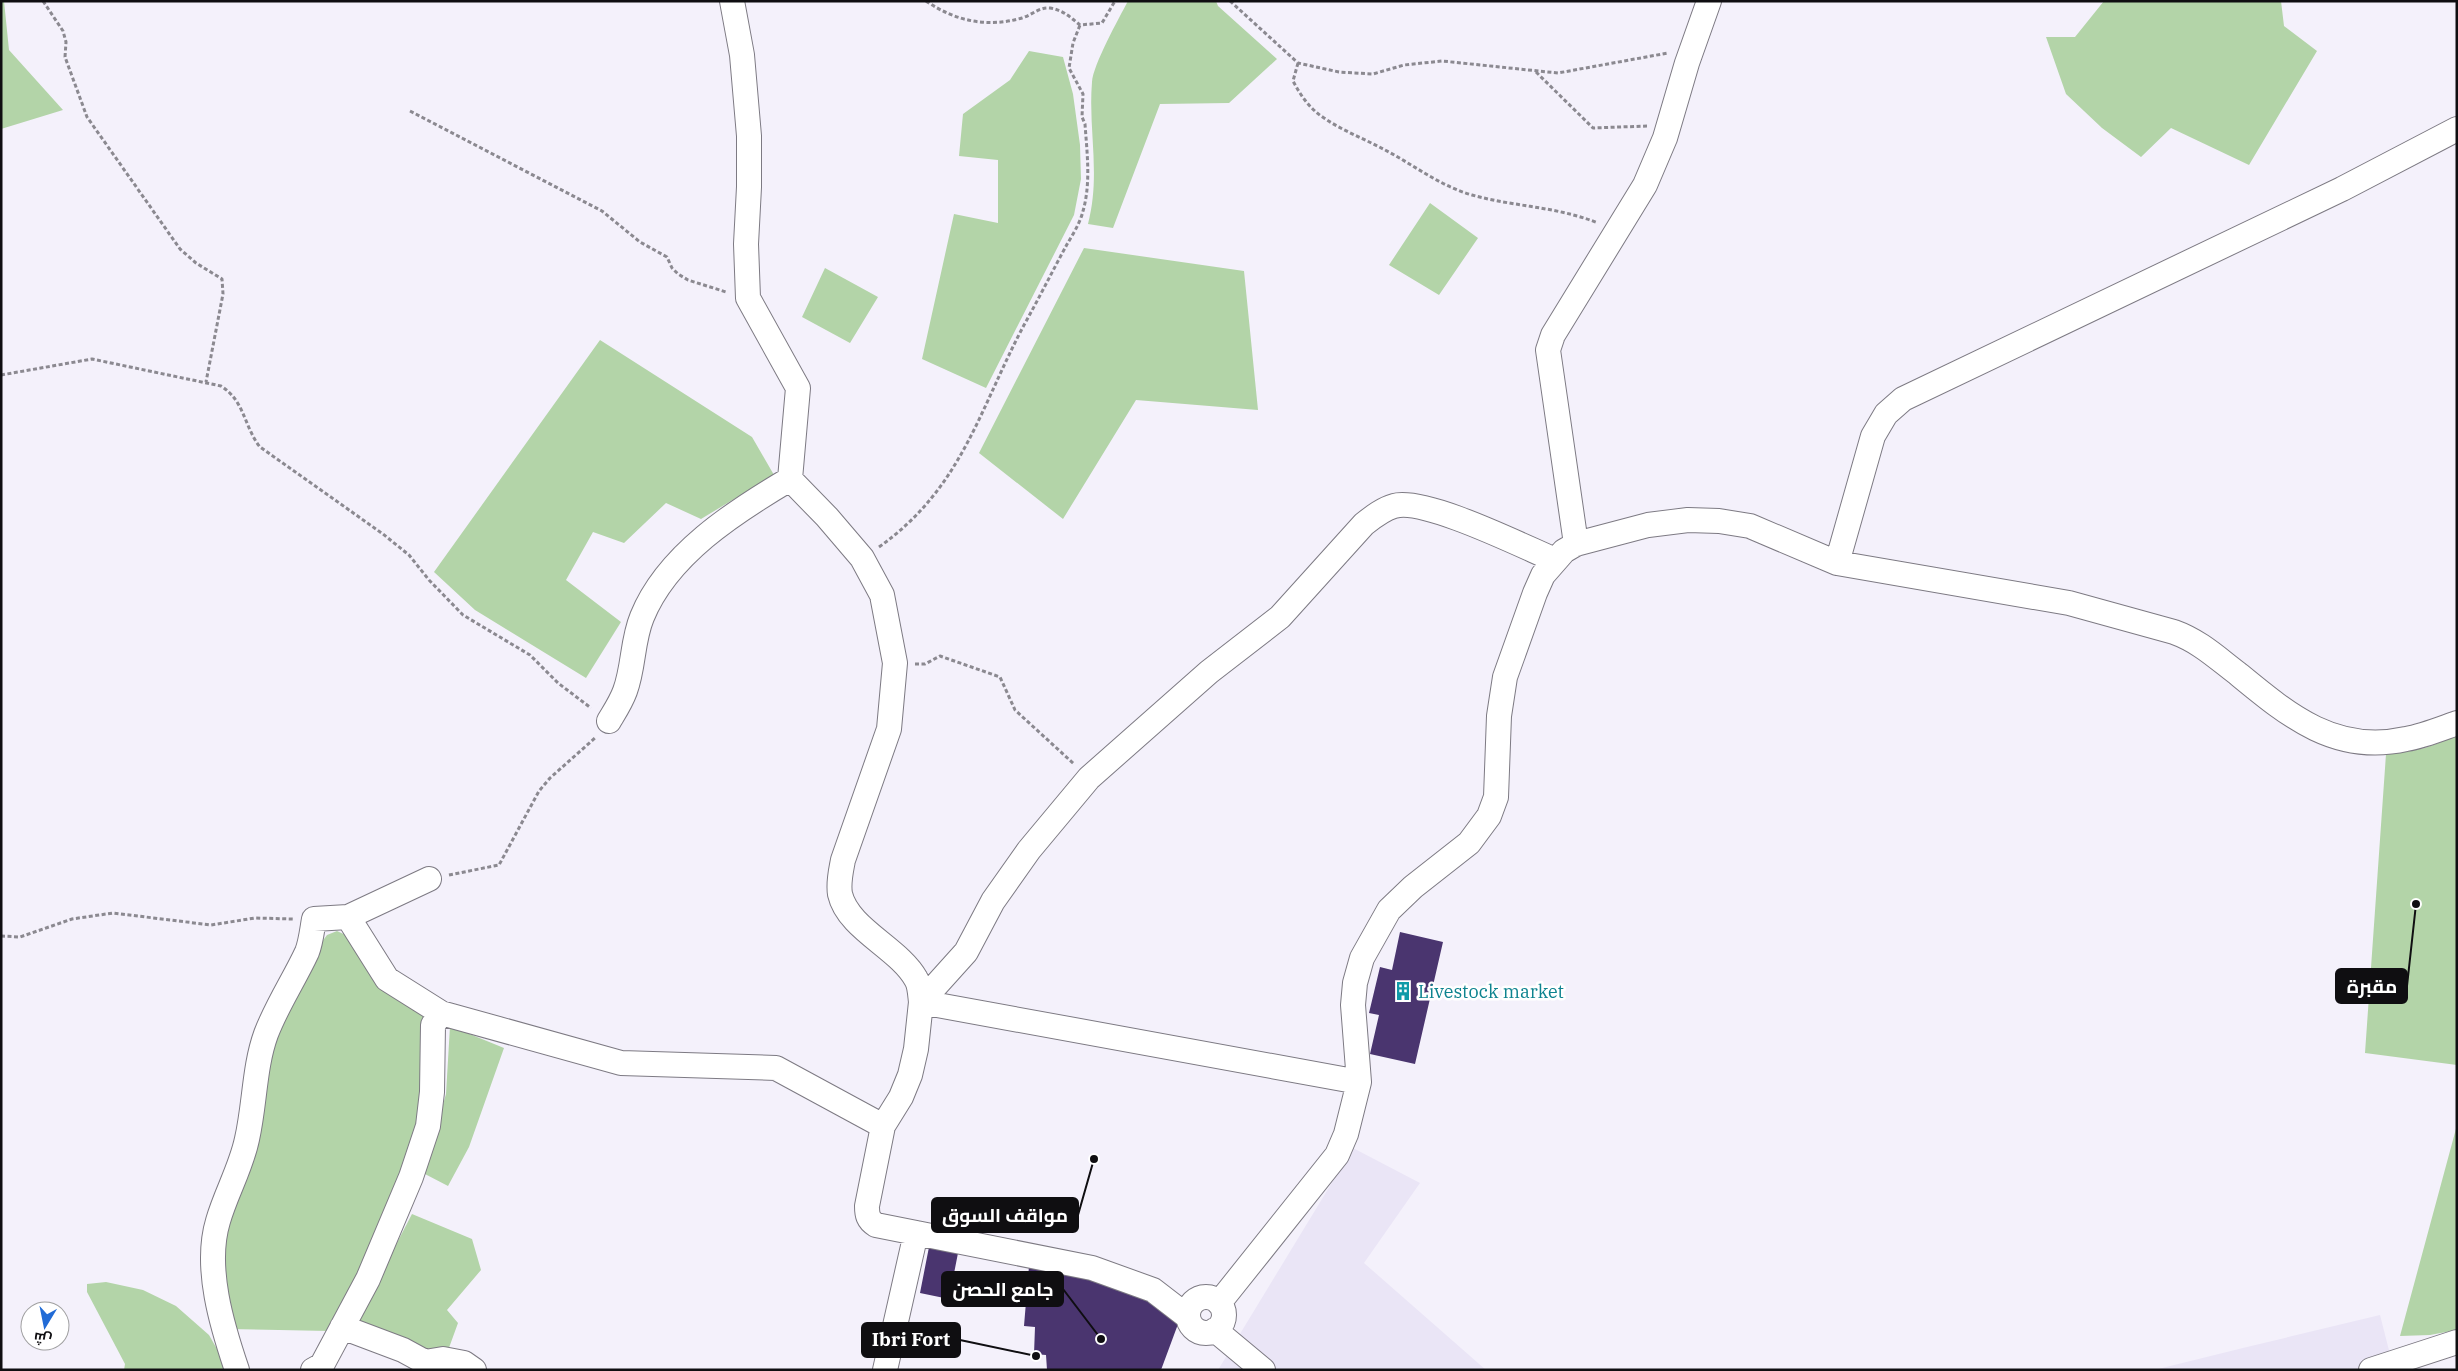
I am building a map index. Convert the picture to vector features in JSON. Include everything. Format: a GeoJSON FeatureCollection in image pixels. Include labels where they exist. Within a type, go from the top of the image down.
{"type":"FeatureCollection","features":[{"type":"Feature","properties":{"kind":"street"},"geometry":{"type":"LineString","coordinates":[[732,1],[742,55],[749,136],[750,187],[746,244],[748,298],[798,388],[790,479],[827,517],[862,558],[882,595],[895,663],[890,729],[843,860],[840,887],[845,907],[860,924],[902,961],[917,980],[921,1002],[916,1049],[910,1075],[901,1097],[883,1126],[871,1181],[867,1215],[870,1222],[876,1226],[1092,1268],[1153,1290],[1168,1290],[1202,1306],[1222,1308],[1223,1320],[1215,1330],[1201,1332],[1194,1329],[1202,1306],[1337,1155],[1352,1117],[1359,1082],[1353,1006],[1355,983],[1362,958],[1389,910],[1413,887],[1469,844],[1489,816],[1496,797],[1499,716],[1505,677],[1535,593],[1555,560],[1576,544],[1648,525],[1688,520],[1719,521],[1750,526],[1837,563],[2069,603],[2174,632],[2189,638],[2207,649],[2298,721],[2334,736],[2356,742],[2390,742],[2407,739],[2457,723]]}},
{"type":"Feature","properties":{"kind":"street"},"geometry":{"type":"LineString","coordinates":[[1576,544],[1548,350],[1553,335],[1645,185],[1669,126],[1692,49],[1709,1]]}},
{"type":"Feature","properties":{"kind":"street"},"geometry":{"type":"LineString","coordinates":[[1837,563],[1873,436],[1886,414],[1903,399],[2342,189],[2457,129]]}},
{"type":"Feature","properties":{"kind":"street"},"geometry":{"type":"LineString","coordinates":[[609,721],[625,691],[636,633],[642,617],[663,582],[706,537],[756,499],[790,479]]}},
{"type":"Feature","properties":{"kind":"street"},"geometry":{"type":"LineString","coordinates":[[921,1002],[966,952],[993,902],[1029,850],[1089,778],[1209,672],[1280,617],[1364,524],[1394,506],[1423,507],[1555,560]]}},
{"type":"Feature","properties":{"kind":"street"},"geometry":{"type":"LineString","coordinates":[[237,1370],[220,1320],[214,1259],[217,1223],[243,1157],[255,1101],[257,1069],[266,1035],[284,993],[307,952],[314,919],[348,918],[428,880]]}},
{"type":"Feature","properties":{"kind":"street"},"geometry":{"type":"LineString","coordinates":[[348,918],[386,979],[441,1013],[620,1063],[776,1068],[883,1126]]}},
{"type":"Feature","properties":{"kind":"street"},"geometry":{"type":"LineString","coordinates":[[921,1002],[1359,1082]]}},
{"type":"Feature","properties":{"kind":"street"},"geometry":{"type":"LineString","coordinates":[[313,1370],[322,1365],[368,1279],[391,1225],[428,1126],[432,1092],[433,1025],[441,1013]]}},
{"type":"Feature","properties":{"kind":"street"},"geometry":{"type":"LineString","coordinates":[[885,1370],[916,1233]]}},
{"type":"Feature","properties":{"kind":"street"},"geometry":{"type":"LineString","coordinates":[[342,1327],[403,1350],[425,1362],[443,1359],[464,1364],[474,1370]]}},
{"type":"Feature","properties":{"kind":"street"},"geometry":{"type":"LineString","coordinates":[[1215,1330],[1263,1370]]}},
{"type":"Feature","properties":{"kind":"street"},"geometry":{"type":"LineString","coordinates":[[2371,1370],[2457,1342]]}},
{"type":"Feature","properties":{"kind":"path"},"geometry":{"type":"LineString","coordinates":[[43,1],[63,31],[66,42],[65,57],[87,117],[180,249],[196,263],[222,279],[223,294],[206,382]]}},
{"type":"Feature","properties":{"kind":"path"},"geometry":{"type":"LineString","coordinates":[[926,1],[943,13],[966,21],[1016,19],[1027,16],[1037,9],[1048,8],[1062,11],[1080,25],[1102,24],[1116,1]]}},
{"type":"Feature","properties":{"kind":"path"},"geometry":{"type":"LineString","coordinates":[[1230,1],[1298,62],[1339,72],[1373,74],[1404,65],[1442,61],[1558,73],[1692,49]]}},
{"type":"Feature","properties":{"kind":"path"},"geometry":{"type":"LineString","coordinates":[[862,558],[902,530],[930,501],[953,471],[979,424],[1022,330],[1083,212],[1088,187],[1085,124],[1082,117],[1083,94],[1070,68],[1073,42],[1080,25]]}},
{"type":"Feature","properties":{"kind":"path"},"geometry":{"type":"LineString","coordinates":[[1298,62],[1293,81],[1303,99],[1324,118],[1386,150],[1419,171],[1470,194],[1506,203],[1541,206],[1577,215],[1616,232]]}},
{"type":"Feature","properties":{"kind":"path"},"geometry":{"type":"LineString","coordinates":[[1535,71],[1593,128],[1669,126]]}},
{"type":"Feature","properties":{"kind":"path"},"geometry":{"type":"LineString","coordinates":[[410,111],[602,211],[640,242],[667,257],[672,268],[688,280],[748,298]]}},
{"type":"Feature","properties":{"kind":"path"},"geometry":{"type":"LineString","coordinates":[[1,375],[92,358],[221,386],[238,400],[260,447],[383,534],[408,555],[464,615],[530,655],[558,682],[609,721],[597,736],[550,778],[539,791],[499,865],[428,880]]}},
{"type":"Feature","properties":{"kind":"path"},"geometry":{"type":"LineString","coordinates":[[895,663],[924,664],[940,656],[1000,677],[1015,710],[1089,778]]}},
{"type":"Feature","properties":{"kind":"path"},"geometry":{"type":"LineString","coordinates":[[1,936],[20,937],[72,919],[113,913],[211,924],[255,918],[314,919]]}},
{"type":"Feature","properties":{"kind":"shaded area"},"geometry":{"type":"Polygon","coordinates":[[[1353,1148],[1420,1183],[1364,1263],[1486,1370],[1218,1370],[1353,1148]]]}},
{"type":"Feature","properties":{"kind":"shaded area"},"geometry":{"type":"Polygon","coordinates":[[[2380,1315],[2394,1370],[2154,1370],[2247,1347],[2380,1315]]]}},
{"type":"Feature","properties":{"kind":"green space"},"geometry":{"type":"Polygon","coordinates":[[[1,1],[4,1],[9,50],[63,110],[1,129],[1,1]]]}},
{"type":"Feature","properties":{"kind":"green space"},"geometry":{"type":"Polygon","coordinates":[[[1128,1],[1216,1],[1218,6],[1277,59],[1229,103],[1160,104],[1113,228],[1088,224],[1094,188],[1092,82],[1101,53],[1128,1]]]}},
{"type":"Feature","properties":{"kind":"green space"},"geometry":{"type":"Polygon","coordinates":[[[2104,1],[2281,1],[2284,26],[2317,51],[2249,165],[2171,128],[2141,157],[2102,128],[2066,94],[2046,37],[2075,37],[2104,1]]]}},
{"type":"Feature","properties":{"kind":"green space"},"geometry":{"type":"Polygon","coordinates":[[[1029,51],[1063,57],[1073,94],[1080,145],[1081,179],[1074,215],[986,388],[922,359],[954,214],[998,223],[998,160],[959,156],[963,114],[1010,80],[1029,51]]]}},
{"type":"Feature","properties":{"kind":"green space"},"geometry":{"type":"Polygon","coordinates":[[[1430,203],[1478,238],[1439,295],[1389,265],[1430,203]]]}},
{"type":"Feature","properties":{"kind":"green space"},"geometry":{"type":"Polygon","coordinates":[[[1084,248],[1244,271],[1258,410],[1136,400],[1063,519],[979,453],[1084,248]]]}},
{"type":"Feature","properties":{"kind":"green space"},"geometry":{"type":"Polygon","coordinates":[[[825,268],[878,297],[850,343],[802,317],[825,268]]]}},
{"type":"Feature","properties":{"kind":"green space"},"geometry":{"type":"Polygon","coordinates":[[[600,340],[752,437],[774,475],[701,519],[666,503],[624,543],[593,532],[566,580],[621,622],[586,678],[475,610],[434,572],[600,340]]]}},
{"type":"Feature","properties":{"kind":"green space"},"geometry":{"type":"Polygon","coordinates":[[[2457,736],[2457,1065],[2365,1053],[2386,754],[2425,748],[2457,736]]]}},
{"type":"Feature","properties":{"kind":"green space"},"geometry":{"type":"Polygon","coordinates":[[[337,931],[350,937],[424,1015],[421,1120],[377,1241],[329,1331],[228,1329],[223,1236],[273,1040],[316,950],[327,935],[337,931]]]}},
{"type":"Feature","properties":{"kind":"green space"},"geometry":{"type":"Polygon","coordinates":[[[450,1026],[504,1048],[469,1147],[448,1186],[423,1173],[446,1094],[450,1026]]]}},
{"type":"Feature","properties":{"kind":"green space"},"geometry":{"type":"Polygon","coordinates":[[[2457,1125],[2457,1330],[2430,1335],[2400,1336],[2457,1125]]]}},
{"type":"Feature","properties":{"kind":"green space"},"geometry":{"type":"Polygon","coordinates":[[[412,1214],[472,1239],[481,1270],[447,1310],[458,1323],[446,1356],[354,1325],[412,1214]]]}},
{"type":"Feature","properties":{"kind":"green space"},"geometry":{"type":"Polygon","coordinates":[[[106,1282],[143,1290],[176,1306],[209,1335],[229,1370],[124,1370],[125,1364],[87,1292],[87,1284],[106,1282]]]}},
{"type":"Feature","properties":{"kind":"building","name":"Livestock market"},"geometry":{"type":"Polygon","coordinates":[[[1400,932],[1443,942],[1415,1064],[1370,1054],[1379,1015],[1369,1013],[1380,967],[1392,970],[1400,932]]]}},
{"type":"Feature","properties":{"kind":"building"},"geometry":{"type":"Polygon","coordinates":[[[929,1247],[958,1253],[949,1299],[920,1293],[929,1247]]]}},
{"type":"Feature","properties":{"kind":"building"},"geometry":{"type":"Polygon","coordinates":[[[1029,1266],[1110,1281],[1181,1316],[1161,1370],[1047,1370],[1046,1355],[1034,1354],[1035,1327],[1024,1326],[1029,1266]]]}},
{"type":"Feature","properties":{"kind":"place","name":"مقبرة"},"geometry":{"type":"Point","coordinates":[2416,904]}},
{"type":"Feature","properties":{"kind":"place","name":"Livestock market"},"geometry":{"type":"Point","coordinates":[1403,991]}},
{"type":"Feature","properties":{"kind":"place","name":"مواقف السوق"},"geometry":{"type":"Point","coordinates":[1094,1159]}},
{"type":"Feature","properties":{"kind":"place","name":"جامع الحصن"},"geometry":{"type":"Point","coordinates":[1101,1339]}},
{"type":"Feature","properties":{"kind":"place","name":"Ibri Fort"},"geometry":{"type":"Point","coordinates":[1036,1356]}}]}
